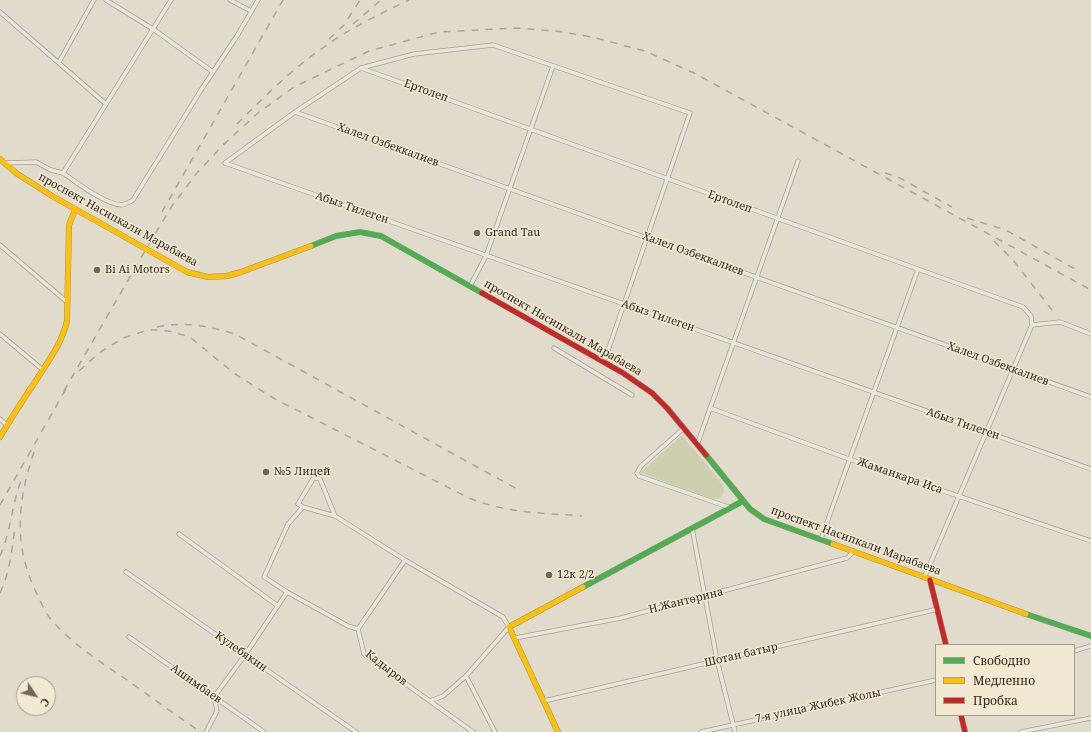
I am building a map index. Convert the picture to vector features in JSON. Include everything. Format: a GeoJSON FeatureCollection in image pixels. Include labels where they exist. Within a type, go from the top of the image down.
{"type":"FeatureCollection","features":[{"type":"Feature","properties":{"kind":"main road","name":"проспект Насипкали Марабаева"},"geometry":{"type":"LineString","coordinates":[[2,161],[35,186],[76,210],[186,272],[200,276],[212,278],[236,274],[336,236],[360,232],[381,236],[623,373],[652,393],[684,428],[750,509],[764,519],[927,579],[1091,636]]}},
{"type":"Feature","properties":{"kind":"main road"},"geometry":{"type":"LineString","coordinates":[[0,437],[61,341],[65,330],[69,225],[76,210]]}},
{"type":"Feature","properties":{"kind":"main road"},"geometry":{"type":"LineString","coordinates":[[558,732],[510,627],[728,507],[743,501]]}},
{"type":"Feature","properties":{"kind":"main road"},"geometry":{"type":"LineString","coordinates":[[927,579],[938,609],[946,644]]}},
{"type":"Feature","properties":{"kind":"main road"},"geometry":{"type":"LineString","coordinates":[[961,716],[965,732]]}},
{"type":"Feature","properties":{"kind":"street"},"geometry":{"type":"LineString","coordinates":[[58,62],[94,0]]}},
{"type":"Feature","properties":{"kind":"street"},"geometry":{"type":"LineString","coordinates":[[106,0],[153,29],[213,72]]}},
{"type":"Feature","properties":{"kind":"street"},"geometry":{"type":"LineString","coordinates":[[63,173],[171,0]]}},
{"type":"Feature","properties":{"kind":"street"},"geometry":{"type":"LineString","coordinates":[[230,0],[250,11]]}},
{"type":"Feature","properties":{"kind":"street"},"geometry":{"type":"LineString","coordinates":[[2,161],[36,162],[51,170],[63,173],[95,194],[112,203],[123,205],[133,200],[237,36],[250,11],[258,0]]}},
{"type":"Feature","properties":{"kind":"street"},"geometry":{"type":"LineString","coordinates":[[0,12],[106,104]]}},
{"type":"Feature","properties":{"kind":"street"},"geometry":{"type":"LineString","coordinates":[[295,112],[362,68],[414,54],[493,45],[690,113],[604,362]]}},
{"type":"Feature","properties":{"kind":"street"},"geometry":{"type":"LineString","coordinates":[[470,286],[486,256],[553,66]]}},
{"type":"Feature","properties":{"kind":"street","name":"Ертолеп"},"geometry":{"type":"LineString","coordinates":[[362,68],[1023,308],[1030,316],[1032,324]]}},
{"type":"Feature","properties":{"kind":"street","name":"Абыз Тилеген"},"geometry":{"type":"LineString","coordinates":[[295,112],[225,163],[1091,469]]}},
{"type":"Feature","properties":{"kind":"street","name":"Халел Озбеккалиев"},"geometry":{"type":"LineString","coordinates":[[295,112],[1091,397]]}},
{"type":"Feature","properties":{"kind":"street"},"geometry":{"type":"LineString","coordinates":[[697,445],[768,241],[778,219],[798,161]]}},
{"type":"Feature","properties":{"kind":"street"},"geometry":{"type":"LineString","coordinates":[[0,246],[67,302]]}},
{"type":"Feature","properties":{"kind":"street"},"geometry":{"type":"LineString","coordinates":[[820,539],[918,269]]}},
{"type":"Feature","properties":{"kind":"street"},"geometry":{"type":"LineString","coordinates":[[927,579],[959,496],[1032,324],[1060,322],[1091,334]]}},
{"type":"Feature","properties":{"kind":"street"},"geometry":{"type":"LineString","coordinates":[[0,334],[43,370]]}},
{"type":"Feature","properties":{"kind":"street"},"geometry":{"type":"LineString","coordinates":[[554,348],[632,394]]}},
{"type":"Feature","properties":{"kind":"street","name":"Жаманкара Иса"},"geometry":{"type":"LineString","coordinates":[[710,408],[849,459],[1091,541]]}},
{"type":"Feature","properties":{"kind":"street"},"geometry":{"type":"LineString","coordinates":[[0,418],[7,425]]}},
{"type":"Feature","properties":{"kind":"street"},"geometry":{"type":"LineString","coordinates":[[684,428],[641,466],[637,473],[639,476],[728,507]]}},
{"type":"Feature","properties":{"kind":"street"},"geometry":{"type":"LineString","coordinates":[[334,516],[320,479],[313,479],[298,504],[303,507],[334,516],[404,560],[503,616],[510,627],[466,676],[443,696],[430,701]]}},
{"type":"Feature","properties":{"kind":"street"},"geometry":{"type":"LineString","coordinates":[[303,507],[288,524],[264,577],[287,592],[348,626],[358,629],[404,560]]}},
{"type":"Feature","properties":{"kind":"street"},"geometry":{"type":"LineString","coordinates":[[692,528],[717,660],[735,732]]}},
{"type":"Feature","properties":{"kind":"street"},"geometry":{"type":"LineString","coordinates":[[179,534],[278,606]]}},
{"type":"Feature","properties":{"kind":"street","name":"Н.Жантөрина"},"geometry":{"type":"LineString","coordinates":[[514,638],[620,618],[846,558],[854,551]]}},
{"type":"Feature","properties":{"kind":"street","name":"Кулебякин"},"geometry":{"type":"LineString","coordinates":[[126,572],[356,732]]}},
{"type":"Feature","properties":{"kind":"street"},"geometry":{"type":"LineString","coordinates":[[206,732],[217,711],[214,697],[245,655],[287,592]]}},
{"type":"Feature","properties":{"kind":"street","name":"Шотан батыр"},"geometry":{"type":"LineString","coordinates":[[544,701],[938,609]]}},
{"type":"Feature","properties":{"kind":"street","name":"Кадыров"},"geometry":{"type":"LineString","coordinates":[[358,629],[364,654],[473,732]]}},
{"type":"Feature","properties":{"kind":"street","name":"Ашимбаев"},"geometry":{"type":"LineString","coordinates":[[129,637],[264,732]]}},
{"type":"Feature","properties":{"kind":"street"},"geometry":{"type":"LineString","coordinates":[[1075,651],[1091,646]]}},
{"type":"Feature","properties":{"kind":"street"},"geometry":{"type":"LineString","coordinates":[[466,676],[494,732]]}},
{"type":"Feature","properties":{"kind":"street","name":"7-я улица Жибек Жолы"},"geometry":{"type":"LineString","coordinates":[[701,732],[935,680]]}},
{"type":"Feature","properties":{"kind":"street"},"geometry":{"type":"LineString","coordinates":[[1021,732],[1091,718]]}},
{"type":"Feature","properties":{"kind":"green space"},"geometry":{"type":"Polygon","coordinates":[[[682,435],[723,485],[724,491],[720,498],[712,499],[641,473],[682,435]]]}},
{"type":"Feature","properties":{"kind":"railway"},"geometry":{"type":"LineString","coordinates":[[162,212],[283,0]]}},
{"type":"Feature","properties":{"kind":"railway"},"geometry":{"type":"LineString","coordinates":[[329,39],[344,25],[360,0]]}},
{"type":"Feature","properties":{"kind":"railway"},"geometry":{"type":"LineString","coordinates":[[353,24],[381,0]]}},
{"type":"Feature","properties":{"kind":"railway"},"geometry":{"type":"LineString","coordinates":[[237,124],[279,84],[312,56],[334,40],[355,27],[409,0]]}},
{"type":"Feature","properties":{"kind":"railway"},"geometry":{"type":"LineString","coordinates":[[64,391],[172,206],[197,173],[223,145],[258,113],[294,87],[369,51],[439,32],[516,28],[556,31],[592,37],[645,51],[694,73],[1091,290]]}},
{"type":"Feature","properties":{"kind":"railway"},"geometry":{"type":"LineString","coordinates":[[885,173],[898,177],[952,207]]}},
{"type":"Feature","properties":{"kind":"railway"},"geometry":{"type":"LineString","coordinates":[[967,218],[1006,230],[1075,269]]}},
{"type":"Feature","properties":{"kind":"railway"},"geometry":{"type":"LineString","coordinates":[[994,241],[1013,260],[1052,310]]}},
{"type":"Feature","properties":{"kind":"railway"},"geometry":{"type":"LineString","coordinates":[[157,327],[188,324],[235,334],[519,490]]}},
{"type":"Feature","properties":{"kind":"railway"},"geometry":{"type":"LineString","coordinates":[[79,371],[99,353],[123,338],[148,330],[174,332],[191,338],[235,374],[275,399],[469,498],[497,507],[538,513],[582,516]]}},
{"type":"Feature","properties":{"kind":"railway"},"geometry":{"type":"LineString","coordinates":[[0,505],[67,387]]}},
{"type":"Feature","properties":{"kind":"railway"},"geometry":{"type":"LineString","coordinates":[[34,452],[28,471],[21,507],[21,542],[24,560],[30,578],[46,612],[66,635],[85,650],[201,732]]}},
{"type":"Feature","properties":{"kind":"railway"},"geometry":{"type":"LineString","coordinates":[[0,556],[7,537],[22,478]]}},
{"type":"Feature","properties":{"kind":"railway"},"geometry":{"type":"LineString","coordinates":[[0,593],[12,552],[15,527]]}},
{"type":"Feature","properties":{"kind":"traffic: fast"},"geometry":{"type":"LineString","coordinates":[[311,246],[336,236],[360,232],[381,236],[482,293]]}},
{"type":"Feature","properties":{"kind":"traffic: fast"},"geometry":{"type":"LineString","coordinates":[[706,455],[750,509],[764,519],[833,544]]}},
{"type":"Feature","properties":{"kind":"traffic: fast"},"geometry":{"type":"LineString","coordinates":[[583,587],[743,501]]}},
{"type":"Feature","properties":{"kind":"traffic: fast"},"geometry":{"type":"LineString","coordinates":[[1026,614],[1091,636]]}},
{"type":"Feature","properties":{"kind":"traffic: slow"},"geometry":{"type":"LineString","coordinates":[[0,159],[16,173],[52,196],[187,272],[208,277],[227,276],[311,246]]}},
{"type":"Feature","properties":{"kind":"traffic: slow"},"geometry":{"type":"LineString","coordinates":[[0,437],[50,358],[65,329],[67,321],[69,225],[75,210]]}},
{"type":"Feature","properties":{"kind":"traffic: slow"},"geometry":{"type":"LineString","coordinates":[[833,544],[1026,614]]}},
{"type":"Feature","properties":{"kind":"traffic: slow"},"geometry":{"type":"LineString","coordinates":[[558,732],[509,627],[583,587]]}},
{"type":"Feature","properties":{"kind":"traffic: jam"},"geometry":{"type":"LineString","coordinates":[[482,293],[623,373],[652,393],[667,408],[706,455]]}},
{"type":"Feature","properties":{"kind":"traffic: jam"},"geometry":{"type":"LineString","coordinates":[[930,580],[946,644]]}},
{"type":"Feature","properties":{"kind":"traffic: jam"},"geometry":{"type":"LineString","coordinates":[[961,716],[965,732]]}},
{"type":"Feature","properties":{"kind":"place","name":"Grand Tau"},"geometry":{"type":"Point","coordinates":[477,233]}},
{"type":"Feature","properties":{"kind":"place","name":"Bi Ai Motors"},"geometry":{"type":"Point","coordinates":[97,270]}},
{"type":"Feature","properties":{"kind":"place","name":"№5 Лицей"},"geometry":{"type":"Point","coordinates":[266,472]}},
{"type":"Feature","properties":{"kind":"place","name":"12к 2/2"},"geometry":{"type":"Point","coordinates":[549,575]}}]}
